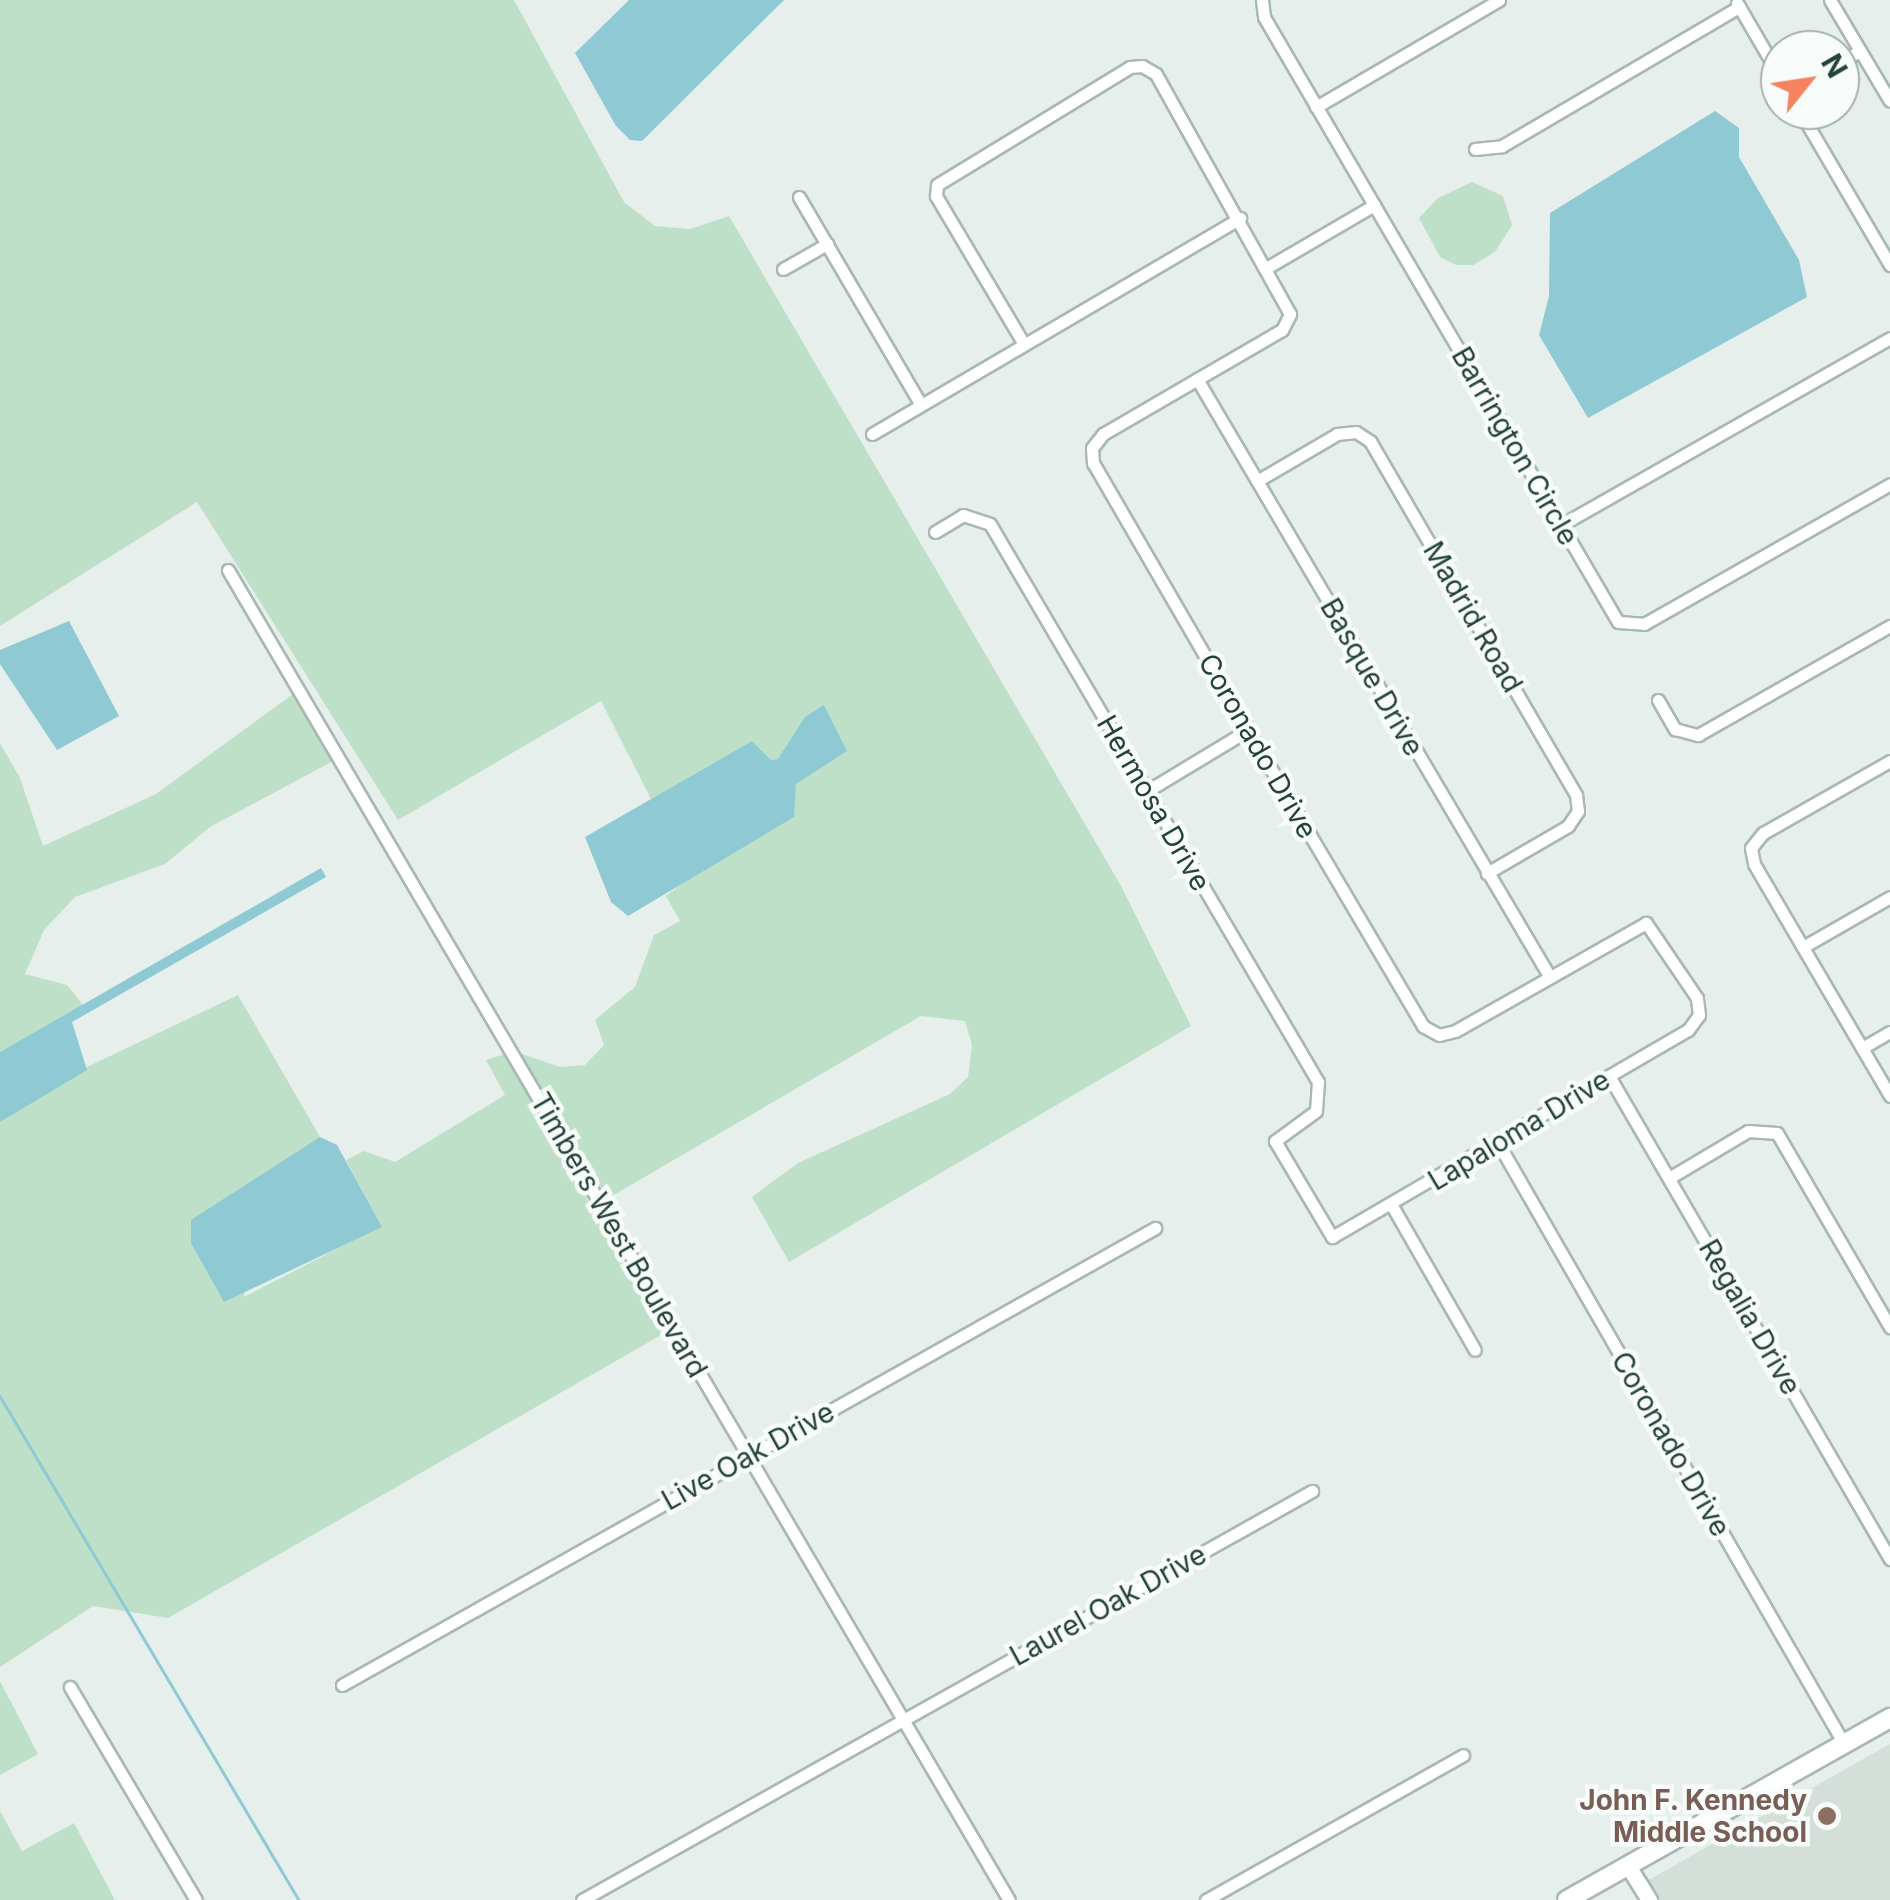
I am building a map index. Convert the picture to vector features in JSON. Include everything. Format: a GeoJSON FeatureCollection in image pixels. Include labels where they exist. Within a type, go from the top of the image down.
{"type":"FeatureCollection","features":[{"type":"Feature","properties":{"kind":"main road"},"geometry":{"type":"LineString","coordinates":[[1567,1900],[1890,1718]]}},
{"type":"Feature","properties":{"kind":"street","name":"Barrington Circle"},"geometry":{"type":"LineString","coordinates":[[1262,0],[1264,17],[1618,622],[1631,626],[1890,484]]}},
{"type":"Feature","properties":{"kind":"street"},"geometry":{"type":"LineString","coordinates":[[1316,107],[1499,0]]}},
{"type":"Feature","properties":{"kind":"street"},"geometry":{"type":"LineString","coordinates":[[1830,0],[1848,30]]}},
{"type":"Feature","properties":{"kind":"street"},"geometry":{"type":"LineString","coordinates":[[1475,149],[1502,146],[1737,3],[1760,43]]}},
{"type":"Feature","properties":{"kind":"street"},"geometry":{"type":"LineString","coordinates":[[1860,50],[1890,101]]}},
{"type":"Feature","properties":{"kind":"street"},"geometry":{"type":"LineString","coordinates":[[1024,344],[936,196],[937,184],[1114,76],[1142,66],[1156,74],[1268,267],[1290,314],[1282,330],[1197,379]]}},
{"type":"Feature","properties":{"kind":"street"},"geometry":{"type":"LineString","coordinates":[[1811,130],[1890,265]]}},
{"type":"Feature","properties":{"kind":"street"},"geometry":{"type":"LineString","coordinates":[[800,197],[921,405]]}},
{"type":"Feature","properties":{"kind":"street"},"geometry":{"type":"LineString","coordinates":[[1268,267],[1374,205]]}},
{"type":"Feature","properties":{"kind":"street"},"geometry":{"type":"LineString","coordinates":[[872,434],[1240,218]]}},
{"type":"Feature","properties":{"kind":"street"},"geometry":{"type":"LineString","coordinates":[[784,269],[827,244]]}},
{"type":"Feature","properties":{"kind":"street"},"geometry":{"type":"LineString","coordinates":[[1561,525],[1890,338]]}},
{"type":"Feature","properties":{"kind":"street","name":"Coronado Drive"},"geometry":{"type":"LineString","coordinates":[[1197,379],[1103,434],[1092,448],[1093,463],[1248,730],[1423,1026],[1439,1035],[1548,974]]}},
{"type":"Feature","properties":{"kind":"street","name":"Basque Drive"},"geometry":{"type":"LineString","coordinates":[[1197,379],[1548,974]]}},
{"type":"Feature","properties":{"kind":"street","name":"Madrid Road"},"geometry":{"type":"LineString","coordinates":[[1256,481],[1337,434],[1356,432],[1370,441],[1576,795],[1578,811],[1568,826],[1487,873]]}},
{"type":"Feature","properties":{"kind":"street","name":"Hermosa Drive"},"geometry":{"type":"LineString","coordinates":[[935,532],[963,515],[977,516],[990,524],[1318,1082],[1320,1098],[1316,1111],[1282,1130],[1278,1152],[1332,1236]]}},
{"type":"Feature","properties":{"kind":"street","name":"Timbers West Boulevard"},"geometry":{"type":"LineString","coordinates":[[228,570],[1009,1900]]}},
{"type":"Feature","properties":{"kind":"street"},"geometry":{"type":"LineString","coordinates":[[1658,700],[1675,728],[1698,736],[1890,627]]}},
{"type":"Feature","properties":{"kind":"street"},"geometry":{"type":"LineString","coordinates":[[1147,790],[1248,730]]}},
{"type":"Feature","properties":{"kind":"street"},"geometry":{"type":"LineString","coordinates":[[1890,761],[1762,833],[1751,848],[1802,947],[1890,1096]]}},
{"type":"Feature","properties":{"kind":"street"},"geometry":{"type":"LineString","coordinates":[[1802,947],[1890,897]]}},
{"type":"Feature","properties":{"kind":"street","name":"Lapaloma Drive"},"geometry":{"type":"LineString","coordinates":[[1332,1236],[1498,1144],[1688,1030],[1699,1015],[1697,998],[1658,931],[1646,923],[1548,974]]}},
{"type":"Feature","properties":{"kind":"street"},"geometry":{"type":"LineString","coordinates":[[1862,1048],[1890,1032]]}},
{"type":"Feature","properties":{"kind":"street","name":"Regalia Drive"},"geometry":{"type":"LineString","coordinates":[[1609,1076],[1890,1559]]}},
{"type":"Feature","properties":{"kind":"street"},"geometry":{"type":"LineString","coordinates":[[1668,1178],[1762,1128],[1777,1134],[1890,1327]]}},
{"type":"Feature","properties":{"kind":"street","name":"Coronado Drive"},"geometry":{"type":"LineString","coordinates":[[1498,1144],[1844,1744]]}},
{"type":"Feature","properties":{"kind":"street"},"geometry":{"type":"LineString","coordinates":[[1391,1204],[1474,1350]]}},
{"type":"Feature","properties":{"kind":"street","name":"Live Oak Drive"},"geometry":{"type":"LineString","coordinates":[[342,1685],[1155,1228]]}},
{"type":"Feature","properties":{"kind":"street","name":"Laurel Oak Drive"},"geometry":{"type":"LineString","coordinates":[[582,1900],[1312,1491]]}},
{"type":"Feature","properties":{"kind":"street"},"geometry":{"type":"LineString","coordinates":[[70,1687],[196,1900]]}},
{"type":"Feature","properties":{"kind":"street"},"geometry":{"type":"LineString","coordinates":[[1206,1900],[1463,1756]]}},
{"type":"Feature","properties":{"kind":"street"},"geometry":{"type":"LineString","coordinates":[[1628,1866],[1649,1900]]}},
{"type":"Feature","properties":{"kind":"shaded area","name":"John F. Kennedy Middle School"},"geometry":{"type":"Polygon","coordinates":[[[1890,1744],[1890,1900],[1644,1900],[1636,1887],[1890,1744]]]}},
{"type":"Feature","properties":{"kind":"green space"},"geometry":{"type":"Polygon","coordinates":[[[0,0],[514,0],[624,202],[655,226],[690,229],[729,216],[1120,884],[1191,1026],[789,1262],[752,1197],[798,1163],[950,1094],[968,1077],[972,1045],[965,1021],[921,1016],[605,1200],[519,1053],[560,1067],[585,1065],[604,1045],[595,1020],[635,987],[654,935],[680,921],[666,896],[793,799],[796,784],[778,759],[771,760],[752,741],[651,799],[601,701],[398,820],[197,502],[0,626],[0,0]]]}},
{"type":"Feature","properties":{"kind":"green space"},"geometry":{"type":"Polygon","coordinates":[[[1472,182],[1503,196],[1512,225],[1495,252],[1473,265],[1456,265],[1440,257],[1419,218],[1438,198],[1472,182]]]}},
{"type":"Feature","properties":{"kind":"green space"},"geometry":{"type":"Polygon","coordinates":[[[293,694],[333,761],[210,827],[165,864],[75,897],[44,930],[25,974],[67,985],[83,1005],[0,1052],[0,743],[20,778],[43,846],[156,794],[293,694]]]}},
{"type":"Feature","properties":{"kind":"green space"},"geometry":{"type":"Polygon","coordinates":[[[238,995],[320,1137],[266,1177],[244,1297],[381,1226],[346,1160],[364,1151],[395,1162],[505,1095],[486,1060],[505,1054],[663,1334],[168,1618],[93,1606],[0,1667],[0,1122],[87,1067],[238,995]]]}},
{"type":"Feature","properties":{"kind":"green space"},"geometry":{"type":"Polygon","coordinates":[[[0,1681],[38,1754],[0,1775],[0,1681]]]}},
{"type":"Feature","properties":{"kind":"green space"},"geometry":{"type":"Polygon","coordinates":[[[0,1811],[22,1851],[74,1823],[115,1900],[0,1900],[0,1811]]]}},
{"type":"Feature","properties":{"kind":"water"},"geometry":{"type":"Polygon","coordinates":[[[629,0],[784,0],[642,141],[630,140],[616,126],[575,53],[629,0]]]}},
{"type":"Feature","properties":{"kind":"water"},"geometry":{"type":"Polygon","coordinates":[[[1715,111],[1739,128],[1739,157],[1799,260],[1807,297],[1588,418],[1539,335],[1549,296],[1550,213],[1715,111]]]}},
{"type":"Feature","properties":{"kind":"water"},"geometry":{"type":"Polygon","coordinates":[[[69,621],[119,716],[57,750],[0,664],[0,650],[69,621]]]}},
{"type":"Feature","properties":{"kind":"water"},"geometry":{"type":"Polygon","coordinates":[[[824,705],[847,751],[796,784],[794,817],[628,916],[611,902],[585,837],[752,741],[771,760],[778,759],[805,717],[824,705]]]}},
{"type":"Feature","properties":{"kind":"water"},"geometry":{"type":"Polygon","coordinates":[[[321,868],[326,877],[72,1022],[87,1070],[0,1122],[0,1052],[321,868]]]}},
{"type":"Feature","properties":{"kind":"water"},"geometry":{"type":"Polygon","coordinates":[[[320,1137],[337,1145],[382,1227],[224,1302],[191,1243],[191,1220],[320,1137]]]}},
{"type":"Feature","properties":{"kind":"waterway"},"geometry":{"type":"LineString","coordinates":[[0,1396],[299,1900]]}},
{"type":"Feature","properties":{"kind":"place","name":"John F. Kennedy Middle School"},"geometry":{"type":"Point","coordinates":[1827,1816]}}]}
